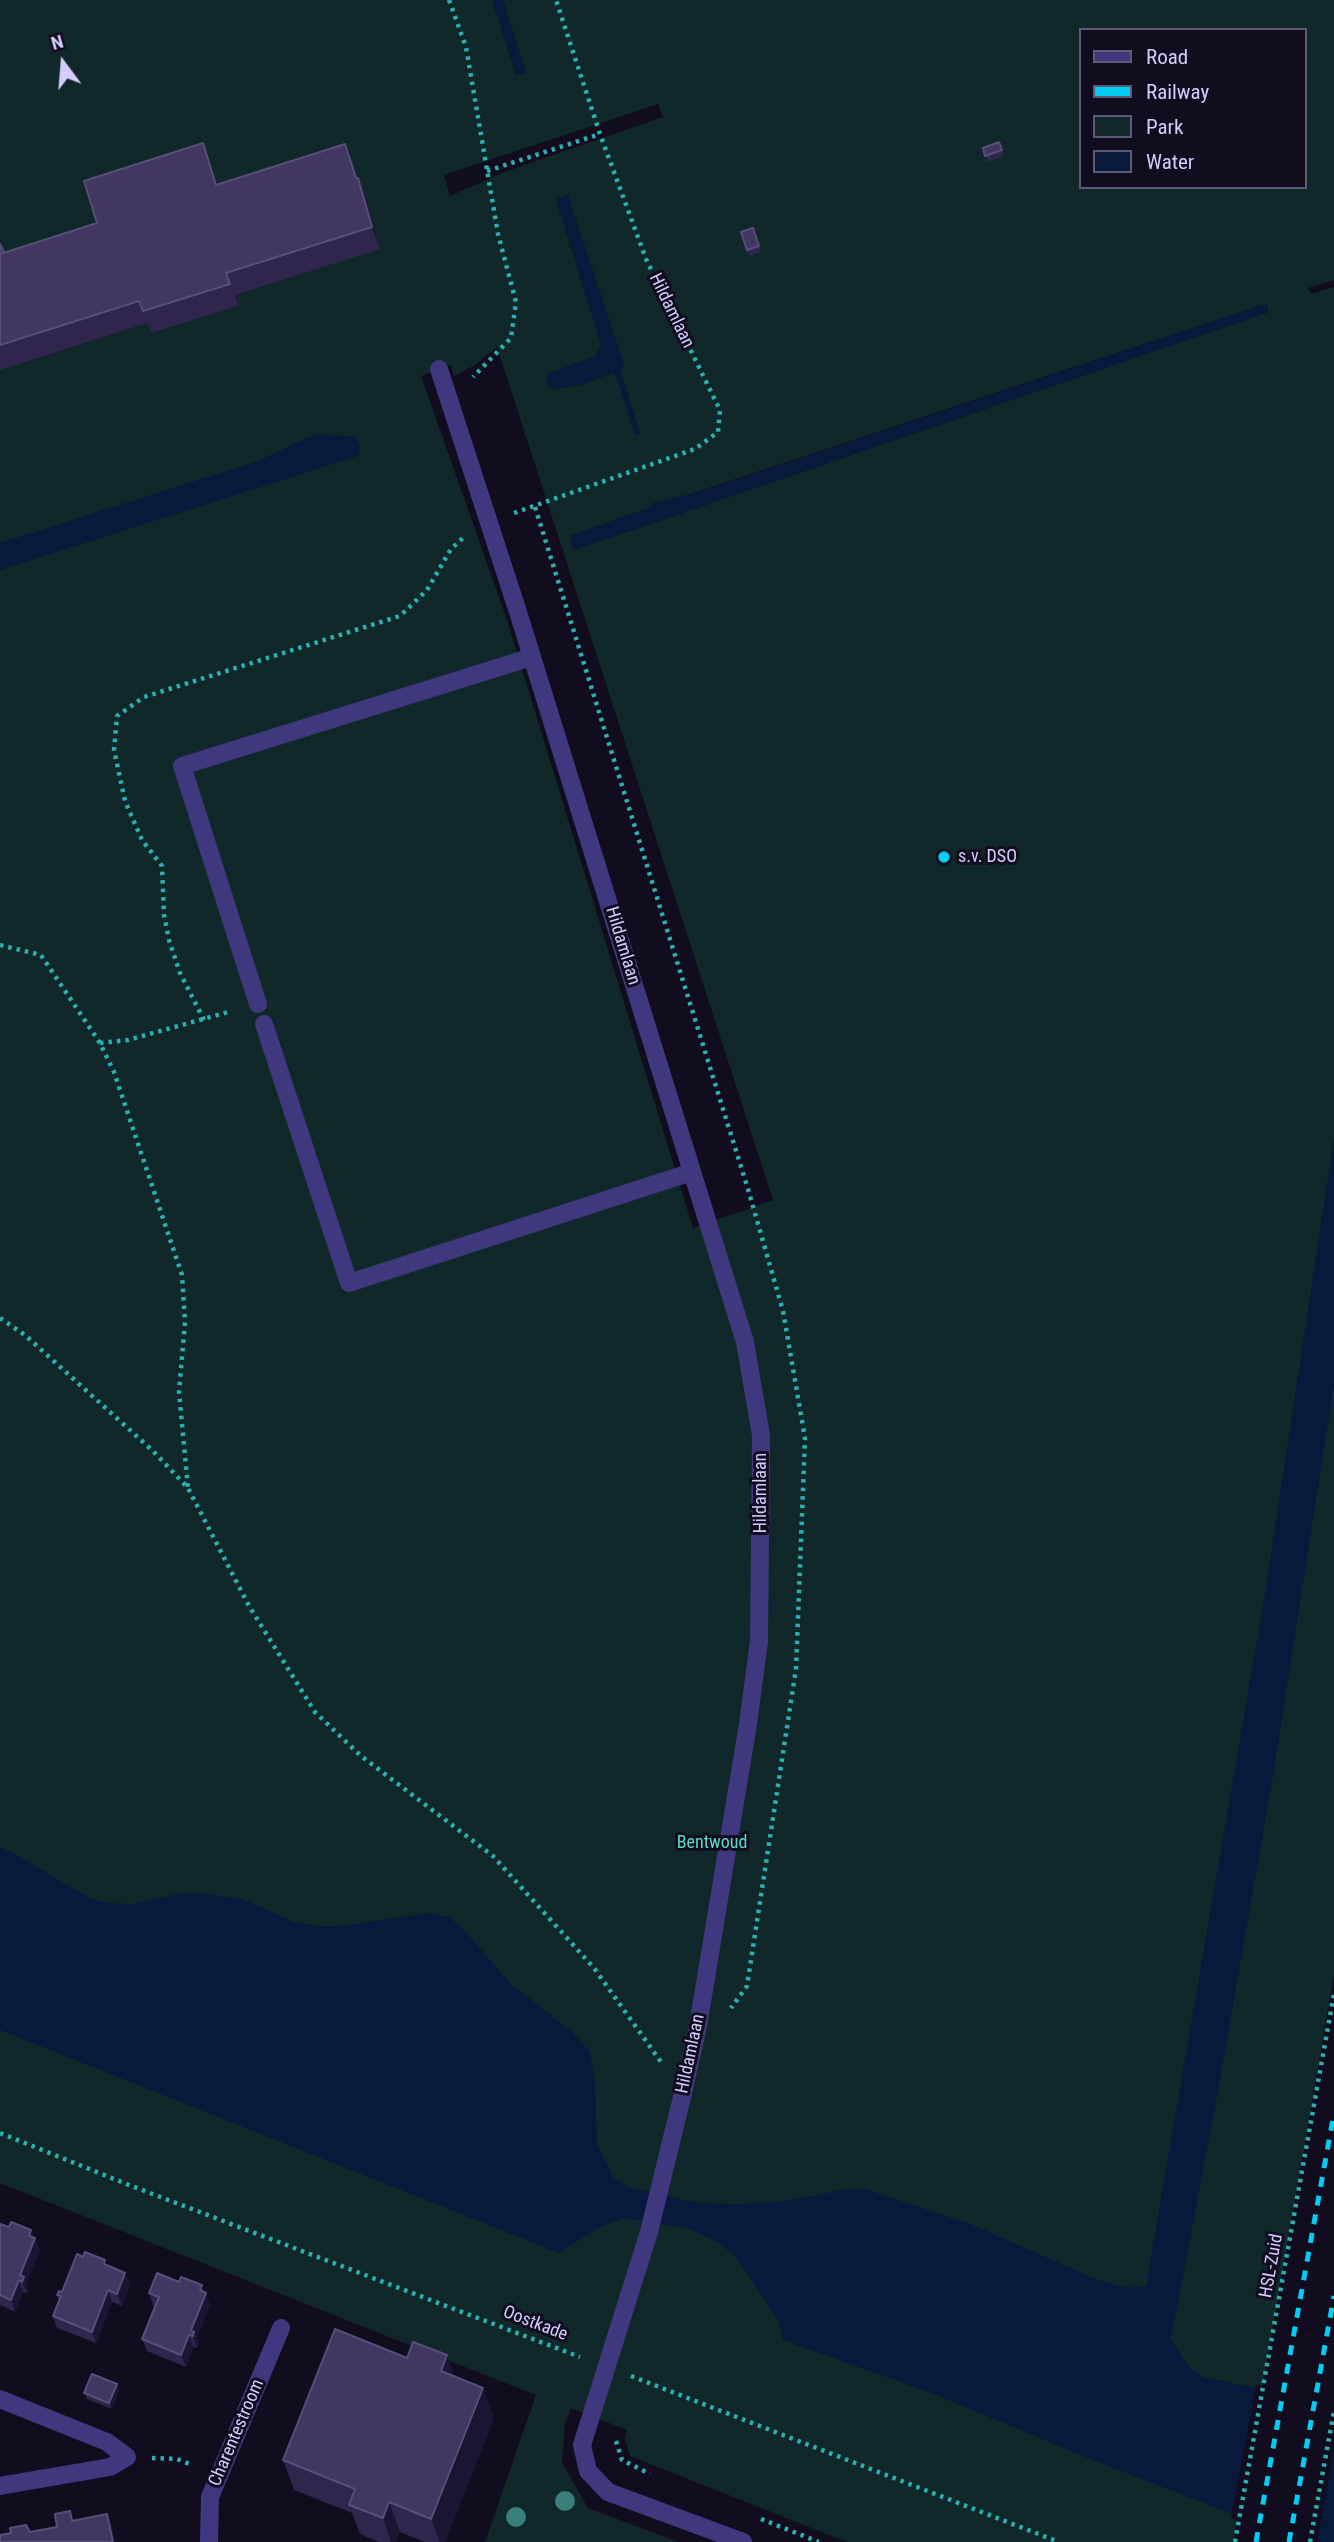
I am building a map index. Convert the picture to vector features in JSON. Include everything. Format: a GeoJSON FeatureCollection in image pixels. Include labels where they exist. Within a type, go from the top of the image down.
{"type":"FeatureCollection","features":[{"type":"Feature","properties":{"kind":"street","name":"Hildamlaan"},"geometry":{"type":"LineString","coordinates":[[439,369],[532,657],[745,1342],[761,1435],[759,1641],[748,1724],[698,2026],[649,2232],[582,2445],[588,2471],[608,2492],[743,2542]]}},
{"type":"Feature","properties":{"kind":"street"},"geometry":{"type":"LineString","coordinates":[[258,1004],[182,766],[532,657]]}},
{"type":"Feature","properties":{"kind":"street"},"geometry":{"type":"LineString","coordinates":[[264,1024],[349,1283],[692,1172]]}},
{"type":"Feature","properties":{"kind":"street","name":"Charentestroom"},"geometry":{"type":"LineString","coordinates":[[209,2542],[210,2497],[281,2328]]}},
{"type":"Feature","properties":{"kind":"street"},"geometry":{"type":"LineString","coordinates":[[0,2399],[107,2442],[127,2457],[110,2467],[0,2486]]}},
{"type":"Feature","properties":{"kind":"path"},"geometry":{"type":"LineString","coordinates":[[449,0],[466,47],[498,234],[516,302],[511,338],[472,375],[475,386]]}},
{"type":"Feature","properties":{"kind":"path","name":"Hildamlaan"},"geometry":{"type":"LineString","coordinates":[[535,507],[695,449],[718,432],[720,410],[646,259],[600,134],[556,0]]}},
{"type":"Feature","properties":{"kind":"path"},"geometry":{"type":"LineString","coordinates":[[487,171],[600,134]]}},
{"type":"Feature","properties":{"kind":"path"},"geometry":{"type":"LineString","coordinates":[[510,500],[514,513]]}},
{"type":"Feature","properties":{"kind":"path"},"geometry":{"type":"LineString","coordinates":[[0,945],[41,955],[100,1043],[114,1072],[182,1275],[184,1322],[179,1392],[188,1488]]}},
{"type":"Feature","properties":{"kind":"path"},"geometry":{"type":"LineString","coordinates":[[100,1043],[128,1040],[258,1004]]}},
{"type":"Feature","properties":{"kind":"path"},"geometry":{"type":"LineString","coordinates":[[0,1318],[45,1353],[153,1451],[188,1488],[249,1606],[315,1712],[361,1756],[493,1857],[594,1968],[683,2093]]}},
{"type":"Feature","properties":{"kind":"path","name":"HSL-Zuid"},"geometry":{"type":"LineString","coordinates":[[1235,2542],[1334,1993]]}},
{"type":"Feature","properties":{"kind":"path","name":"Oostkade"},"geometry":{"type":"LineString","coordinates":[[0,2133],[1059,2542]]}},
{"type":"Feature","properties":{"kind":"path"},"geometry":{"type":"LineString","coordinates":[[629,2389],[633,2376]]}},
{"type":"Feature","properties":{"kind":"path"},"geometry":{"type":"LineString","coordinates":[[1310,2542],[1334,2411]]}},
{"type":"Feature","properties":{"kind":"path"},"geometry":{"type":"LineString","coordinates":[[618,2433],[616,2443],[622,2460],[654,2476]]}},
{"type":"Feature","properties":{"kind":"path"},"geometry":{"type":"LineString","coordinates":[[127,2457],[177,2459],[219,2476]]}},
{"type":"Feature","properties":{"kind":"path"},"geometry":{"type":"LineString","coordinates":[[760,2518],[819,2542]]}},
{"type":"Feature","properties":{"kind":"green space","name":"Bentwoud"},"geometry":{"type":"Polygon","coordinates":[[[0,0],[492,0],[516,75],[525,72],[503,0],[1334,0],[1334,280],[1308,288],[1311,294],[1334,287],[1334,1975],[1262,2390],[1206,2378],[1238,2517],[1233,2542],[847,2542],[630,2456],[625,2438],[627,2430],[571,2408],[565,2423],[562,2463],[588,2508],[678,2542],[485,2542],[536,2395],[0,2183],[0,0]],[[658,104],[444,175],[450,196],[507,171],[663,117],[658,104]],[[556,199],[601,344],[596,356],[581,363],[552,389],[582,384],[612,373],[616,376],[640,434],[621,373],[556,199]],[[1262,305],[572,535],[572,547],[577,549],[1268,312],[1267,305],[1262,305]],[[497,347],[475,365],[454,376],[451,365],[421,376],[507,620],[693,1228],[773,1200],[497,347]]]}},
{"type":"Feature","properties":{"kind":"water"},"geometry":{"type":"Polygon","coordinates":[[[492,0],[503,0],[526,72],[516,75],[492,0]]]}},
{"type":"Feature","properties":{"kind":"water"},"geometry":{"type":"Polygon","coordinates":[[[568,195],[624,364],[621,373],[640,434],[635,435],[616,376],[612,373],[581,384],[552,389],[545,382],[549,373],[596,356],[601,344],[556,199],[568,195]]]}},
{"type":"Feature","properties":{"kind":"water"},"geometry":{"type":"Polygon","coordinates":[[[1267,305],[1268,312],[577,549],[570,544],[572,535],[646,509],[653,503],[699,492],[1267,305]]]}},
{"type":"Feature","properties":{"kind":"water"},"geometry":{"type":"Polygon","coordinates":[[[313,435],[354,436],[359,445],[358,456],[0,570],[0,543],[258,461],[313,435]]]}},
{"type":"Feature","properties":{"kind":"water"},"geometry":{"type":"Polygon","coordinates":[[[1334,1138],[1334,1384],[1274,1770],[1171,2339],[1188,2366],[1203,2377],[1334,2405],[1334,2542],[1304,2542],[1083,2456],[934,2394],[783,2340],[779,2322],[738,2260],[721,2244],[688,2228],[625,2218],[598,2228],[559,2253],[0,2030],[0,1847],[89,1898],[105,1903],[132,1904],[197,1893],[242,1899],[294,1922],[316,1926],[341,1926],[430,1913],[449,1917],[510,1983],[572,2032],[590,2052],[595,2082],[597,2144],[613,2177],[630,2188],[698,2203],[737,2204],[780,2202],[842,2190],[865,2189],[973,2225],[1093,2278],[1126,2288],[1146,2286],[1265,1594],[1334,1138]]]}},
{"type":"Feature","properties":{"kind":"pier"},"geometry":{"type":"Polygon","coordinates":[[[1256,2385],[1334,2402],[1334,2450],[1317,2542],[1294,2542],[1231,2518],[1256,2385]]]}},
{"type":"Feature","properties":{"kind":"building"},"geometry":{"type":"Polygon","coordinates":[[[999,142],[1002,150],[985,156],[983,148],[999,142]]]}},
{"type":"Feature","properties":{"kind":"building"},"geometry":{"type":"Polygon","coordinates":[[[203,143],[216,185],[345,144],[372,227],[226,273],[230,284],[143,311],[139,301],[0,345],[0,254],[97,223],[84,181],[203,143]]]}},
{"type":"Feature","properties":{"kind":"building"},"geometry":{"type":"Polygon","coordinates":[[[753,228],[759,246],[747,250],[741,232],[753,228]]]}},
{"type":"Feature","properties":{"kind":"building"},"geometry":{"type":"Polygon","coordinates":[[[11,2222],[31,2230],[29,2236],[35,2238],[20,2275],[24,2277],[22,2282],[19,2280],[11,2300],[0,2295],[0,2224],[9,2227],[11,2222]]]}},
{"type":"Feature","properties":{"kind":"building"},"geometry":{"type":"Polygon","coordinates":[[[85,2252],[105,2260],[104,2264],[125,2273],[117,2294],[108,2290],[92,2332],[53,2316],[61,2296],[57,2295],[59,2291],[62,2292],[77,2254],[83,2257],[85,2252]]]}},
{"type":"Feature","properties":{"kind":"building"},"geometry":{"type":"Polygon","coordinates":[[[157,2273],[179,2282],[181,2277],[202,2285],[200,2290],[206,2293],[191,2330],[194,2332],[193,2336],[189,2335],[181,2355],[142,2339],[159,2297],[149,2293],[157,2273]]]}},
{"type":"Feature","properties":{"kind":"building"},"geometry":{"type":"Polygon","coordinates":[[[335,2329],[407,2358],[413,2342],[447,2355],[441,2371],[483,2388],[431,2519],[389,2502],[383,2518],[349,2505],[355,2489],[283,2460],[335,2329]]]}},
{"type":"Feature","properties":{"kind":"building"},"geometry":{"type":"Polygon","coordinates":[[[92,2374],[117,2384],[109,2403],[84,2393],[92,2374]]]}},
{"type":"Feature","properties":{"kind":"building"},"geometry":{"type":"Polygon","coordinates":[[[70,2511],[72,2521],[107,2514],[113,2542],[0,2542],[0,2535],[11,2533],[10,2528],[26,2525],[30,2532],[57,2527],[55,2514],[70,2511]]]}},
{"type":"Feature","properties":{"kind":"railway"},"geometry":{"type":"LineString","coordinates":[[1256,2542],[1334,2113]]}},
{"type":"Feature","properties":{"kind":"railway"},"geometry":{"type":"LineString","coordinates":[[1289,2542],[1334,2296]]}},
{"type":"Feature","properties":{"kind":"place","name":"s.v. DSO"},"geometry":{"type":"Point","coordinates":[944,857]}}]}
